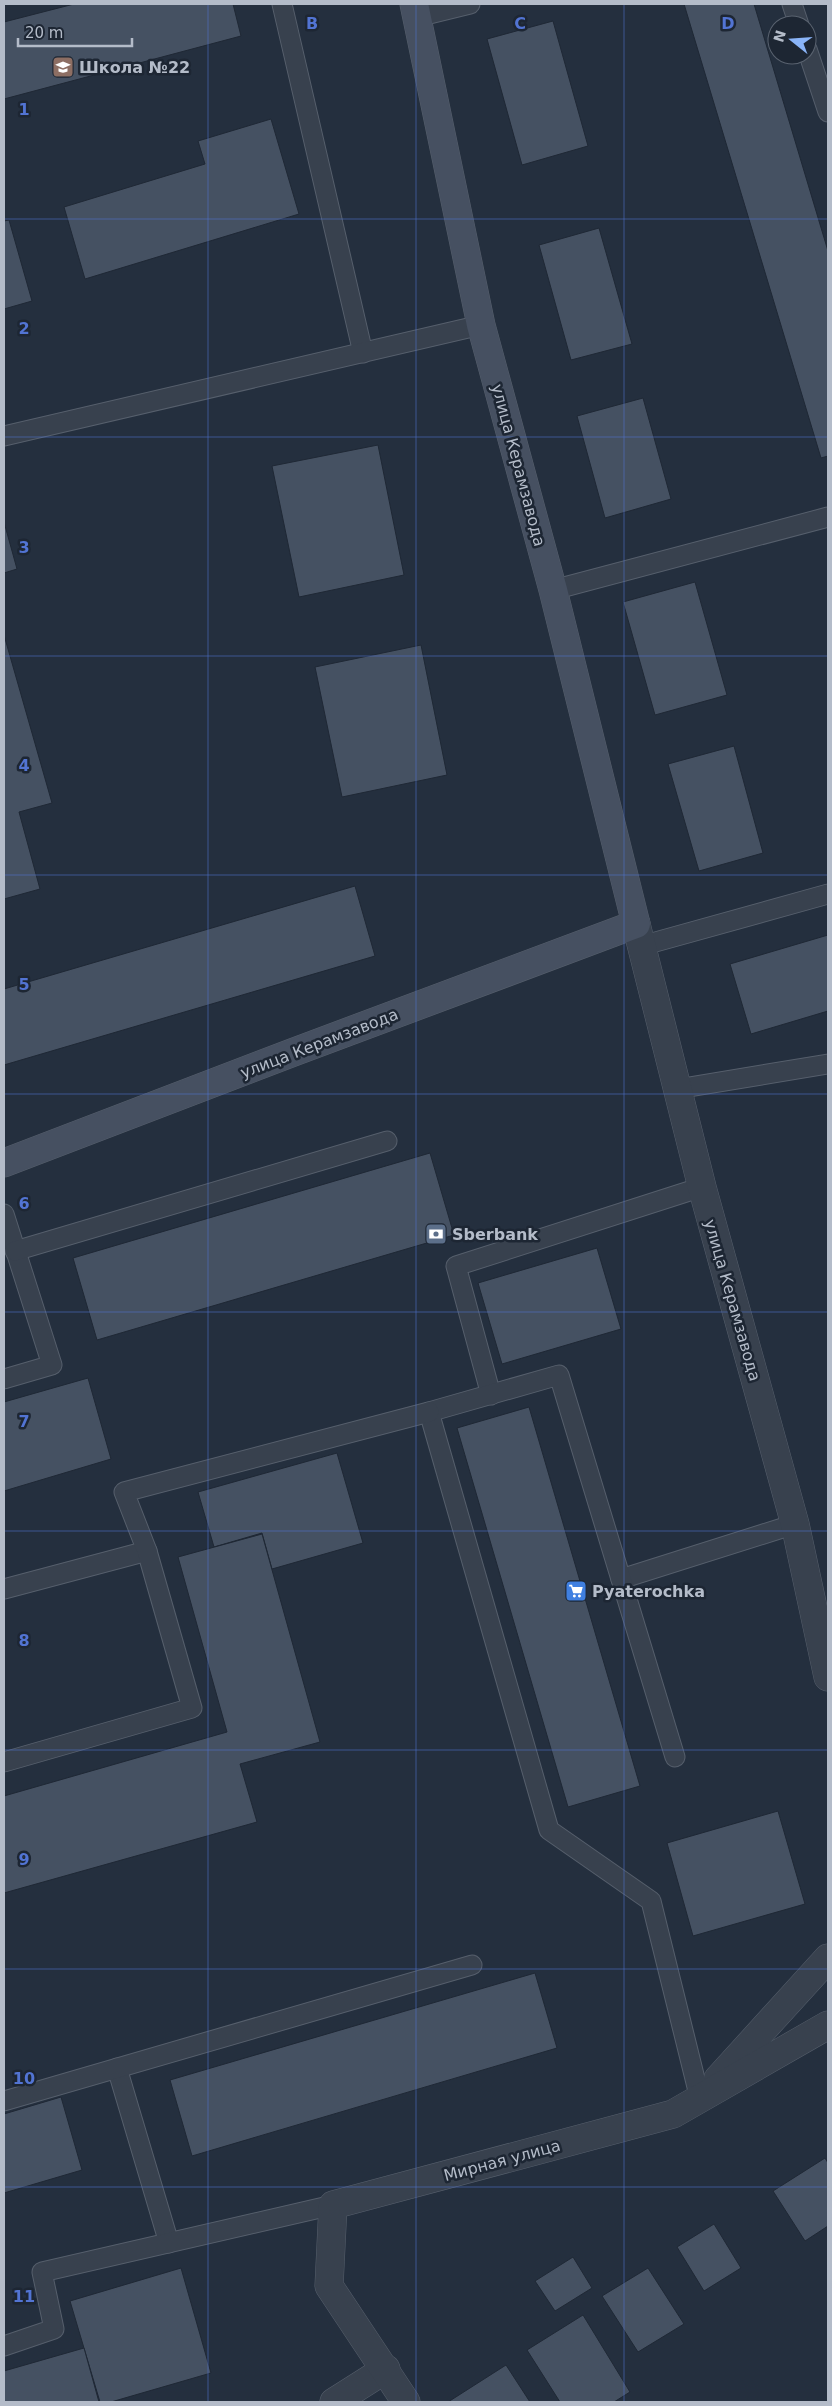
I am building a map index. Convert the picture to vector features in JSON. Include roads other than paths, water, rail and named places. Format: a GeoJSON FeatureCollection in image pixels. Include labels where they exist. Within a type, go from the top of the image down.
{"type":"FeatureCollection","features":[{"type":"Feature","properties":{"kind":"street","name":"улица Керамзавода"},"geometry":{"type":"LineString","coordinates":[[416,11],[481,325],[553,590],[702,1187],[795,1524],[828,1677]]}},
{"type":"Feature","properties":{"kind":"street","name":"улица Керамзавода"},"geometry":{"type":"LineString","coordinates":[[4,1164],[303,1048],[639,935]]}},
{"type":"Feature","properties":{"kind":"street"},"geometry":{"type":"LineString","coordinates":[[700,2099],[828,1958]]}},
{"type":"Feature","properties":{"kind":"street","name":"Мирная улица"},"geometry":{"type":"LineString","coordinates":[[333,2205],[674,2114],[828,2025]]}},
{"type":"Feature","properties":{"kind":"street"},"geometry":{"type":"LineString","coordinates":[[333,2205],[329,2286],[386,2369],[406,2402]]}},
{"type":"Feature","properties":{"kind":"street"},"geometry":{"type":"LineString","coordinates":[[334,2402],[386,2369]]}},
{"type":"Feature","properties":{"kind":"lane"},"geometry":{"type":"LineString","coordinates":[[282,4],[363,353]]}},
{"type":"Feature","properties":{"kind":"lane"},"geometry":{"type":"LineString","coordinates":[[416,11],[470,4]]}},
{"type":"Feature","properties":{"kind":"lane"},"geometry":{"type":"LineString","coordinates":[[812,65],[828,112]]}},
{"type":"Feature","properties":{"kind":"lane"},"geometry":{"type":"LineString","coordinates":[[4,436],[481,325]]}},
{"type":"Feature","properties":{"kind":"lane"},"geometry":{"type":"LineString","coordinates":[[553,590],[828,516]]}},
{"type":"Feature","properties":{"kind":"lane"},"geometry":{"type":"LineString","coordinates":[[639,935],[828,894]]}},
{"type":"Feature","properties":{"kind":"lane"},"geometry":{"type":"LineString","coordinates":[[677,1089],[828,1064]]}},
{"type":"Feature","properties":{"kind":"lane"},"geometry":{"type":"LineString","coordinates":[[15,1251],[387,1141]]}},
{"type":"Feature","properties":{"kind":"lane"},"geometry":{"type":"LineString","coordinates":[[491,1395],[456,1266],[702,1187]]}},
{"type":"Feature","properties":{"kind":"lane"},"geometry":{"type":"LineString","coordinates":[[4,1214],[52,1365],[4,1379]]}},
{"type":"Feature","properties":{"kind":"lane"},"geometry":{"type":"LineString","coordinates":[[4,1762],[192,1708],[147,1551],[124,1492],[429,1412],[559,1375],[675,1757]]}},
{"type":"Feature","properties":{"kind":"lane"},"geometry":{"type":"LineString","coordinates":[[429,1412],[548,1830],[651,1901],[700,2099]]}},
{"type":"Feature","properties":{"kind":"lane"},"geometry":{"type":"LineString","coordinates":[[621,1579],[795,1524]]}},
{"type":"Feature","properties":{"kind":"lane"},"geometry":{"type":"LineString","coordinates":[[4,1589],[147,1551]]}},
{"type":"Feature","properties":{"kind":"lane"},"geometry":{"type":"LineString","coordinates":[[4,2101],[472,1965]]}},
{"type":"Feature","properties":{"kind":"lane"},"geometry":{"type":"LineString","coordinates":[[117,2068],[169,2242]]}},
{"type":"Feature","properties":{"kind":"lane"},"geometry":{"type":"LineString","coordinates":[[4,2346],[54,2329],[42,2272],[333,2205]]}},
{"type":"Feature","properties":{"kind":"place","name":"Школа №22"},"geometry":{"type":"Point","coordinates":[63,67]}},
{"type":"Feature","properties":{"kind":"place","name":"Sberbank"},"geometry":{"type":"Point","coordinates":[436,1234]}},
{"type":"Feature","properties":{"kind":"place","name":"Pyaterochka"},"geometry":{"type":"Point","coordinates":[576,1591]}}]}
